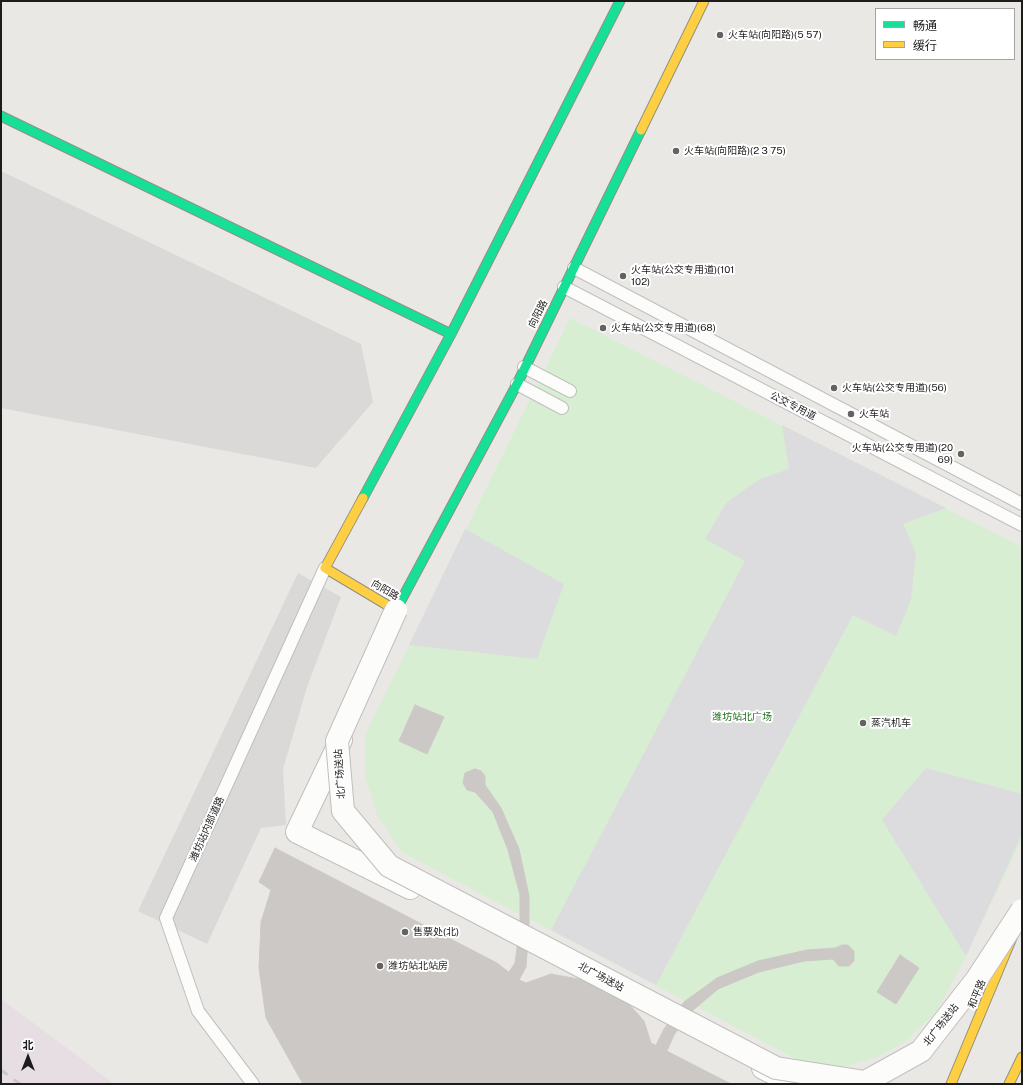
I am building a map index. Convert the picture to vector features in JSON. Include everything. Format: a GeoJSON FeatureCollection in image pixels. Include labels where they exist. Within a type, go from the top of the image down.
{"type":"FeatureCollection","features":[{"type":"Feature","properties":{"kind":"street"},"geometry":{"type":"LineString","coordinates":[[325,568],[451,334],[620,1]]}},
{"type":"Feature","properties":{"kind":"street","name":"向阳路"},"geometry":{"type":"LineString","coordinates":[[325,568],[396,610],[517,384],[704,1]]}},
{"type":"Feature","properties":{"kind":"street"},"geometry":{"type":"LineString","coordinates":[[1,116],[451,334]]}},
{"type":"Feature","properties":{"kind":"street"},"geometry":{"type":"LineString","coordinates":[[396,610],[399,621],[297,832],[795,1084]]}},
{"type":"Feature","properties":{"kind":"street","name":"北广场送站"},"geometry":{"type":"LineString","coordinates":[[396,610],[337,741],[342,811],[389,866],[776,1068],[865,1082],[921,1051],[977,979],[1022,910]]}},
{"type":"Feature","properties":{"kind":"street","name":"和平路"},"geometry":{"type":"LineString","coordinates":[[951,1084],[1022,913]]}},
{"type":"Feature","properties":{"kind":"street"},"geometry":{"type":"LineString","coordinates":[[1009,1084],[1022,1057]]}},
{"type":"Feature","properties":{"kind":"lane","name":"公交专用道"},"geometry":{"type":"LineString","coordinates":[[574,268],[1022,504]]}},
{"type":"Feature","properties":{"kind":"lane","name":"公交专用道"},"geometry":{"type":"LineString","coordinates":[[564,287],[1022,525]]}},
{"type":"Feature","properties":{"kind":"lane"},"geometry":{"type":"LineString","coordinates":[[524,367],[570,391]]}},
{"type":"Feature","properties":{"kind":"lane"},"geometry":{"type":"LineString","coordinates":[[517,384],[562,408]]}},
{"type":"Feature","properties":{"kind":"lane","name":"潍坊站内部道路"},"geometry":{"type":"LineString","coordinates":[[253,1084],[198,1011],[166,918],[325,568]]}},
{"type":"Feature","properties":{"kind":"shaded area"},"geometry":{"type":"Polygon","coordinates":[[[1,171],[361,344],[373,402],[316,468],[1,408],[1,171]]]}},
{"type":"Feature","properties":{"kind":"shaded area"},"geometry":{"type":"Polygon","coordinates":[[[782,425],[946,508],[903,524],[916,553],[911,600],[896,636],[853,615],[656,985],[551,930],[745,561],[705,539],[727,502],[760,479],[789,469],[782,425]]]}},
{"type":"Feature","properties":{"kind":"shaded area"},"geometry":{"type":"Polygon","coordinates":[[[465,529],[564,584],[537,659],[409,645],[465,529]]]}},
{"type":"Feature","properties":{"kind":"shaded area"},"geometry":{"type":"Polygon","coordinates":[[[298,573],[341,597],[307,687],[283,769],[286,825],[261,828],[207,944],[138,911],[298,573]]]}},
{"type":"Feature","properties":{"kind":"shaded area"},"geometry":{"type":"Polygon","coordinates":[[[926,768],[1022,794],[1022,834],[966,956],[882,820],[926,768]]]}},
{"type":"Feature","properties":{"kind":"shaded area"},"geometry":{"type":"Polygon","coordinates":[[[1,999],[71,1051],[114,1084],[1,1084],[1,999]]]}},
{"type":"Feature","properties":{"kind":"green space","name":"潍坊站北广场"},"geometry":{"type":"Polygon","coordinates":[[[570,318],[1022,547],[1022,839],[966,956],[937,1011],[906,1041],[878,1057],[842,1067],[798,1060],[403,853],[377,815],[365,775],[365,735],[570,318]]]}},
{"type":"Feature","properties":{"kind":"building"},"geometry":{"type":"Polygon","coordinates":[[[415,705],[444,717],[427,754],[399,741],[415,705]]]}},
{"type":"Feature","properties":{"kind":"building"},"geometry":{"type":"Polygon","coordinates":[[[475,769],[481,771],[485,776],[485,785],[501,808],[519,849],[529,896],[529,928],[526,967],[519,980],[509,972],[515,963],[520,925],[520,895],[508,850],[493,812],[475,792],[467,790],[463,783],[465,773],[475,769]]]}},
{"type":"Feature","properties":{"kind":"building","name":"潍坊站北站房"},"geometry":{"type":"Polygon","coordinates":[[[275,848],[497,963],[519,980],[526,983],[551,974],[584,980],[627,1002],[644,1021],[651,1043],[731,1084],[303,1084],[266,1018],[259,968],[261,922],[271,890],[259,882],[275,848]]]}},
{"type":"Feature","properties":{"kind":"building"},"geometry":{"type":"Polygon","coordinates":[[[842,945],[848,945],[854,951],[854,961],[849,966],[839,966],[833,959],[804,961],[759,972],[718,989],[691,1012],[674,1035],[667,1051],[656,1045],[664,1029],[684,1002],[717,978],[758,961],[807,950],[835,948],[842,945]]]}},
{"type":"Feature","properties":{"kind":"building"},"geometry":{"type":"Polygon","coordinates":[[[900,955],[919,968],[896,1004],[877,992],[900,955]]]}},
{"type":"Feature","properties":{"kind":"railway"},"geometry":{"type":"LineString","coordinates":[[1,1070],[20,1084]]}},
{"type":"Feature","properties":{"kind":"traffic: fast"},"geometry":{"type":"LineString","coordinates":[[363,498],[451,334],[620,1]]}},
{"type":"Feature","properties":{"kind":"traffic: fast"},"geometry":{"type":"LineString","coordinates":[[1,116],[451,334]]}},
{"type":"Feature","properties":{"kind":"traffic: fast"},"geometry":{"type":"LineString","coordinates":[[387,605],[396,610],[517,384],[641,130]]}},
{"type":"Feature","properties":{"kind":"traffic: slow"},"geometry":{"type":"LineString","coordinates":[[641,130],[704,1]]}},
{"type":"Feature","properties":{"kind":"traffic: slow"},"geometry":{"type":"LineString","coordinates":[[363,498],[325,568],[387,605]]}},
{"type":"Feature","properties":{"kind":"traffic: slow"},"geometry":{"type":"LineString","coordinates":[[951,1084],[1014,933]]}},
{"type":"Feature","properties":{"kind":"traffic: slow"},"geometry":{"type":"LineString","coordinates":[[1009,1084],[1022,1057]]}},
{"type":"Feature","properties":{"kind":"place","name":"火车站(向阳路)(5 57)"},"geometry":{"type":"Point","coordinates":[720,35]}},
{"type":"Feature","properties":{"kind":"place","name":"火车站(向阳路)(2 3 75)"},"geometry":{"type":"Point","coordinates":[676,151]}},
{"type":"Feature","properties":{"kind":"place","name":"火车站(公交专用道)(101 102)"},"geometry":{"type":"Point","coordinates":[623,276]}},
{"type":"Feature","properties":{"kind":"place","name":"火车站(公交专用道)(68)"},"geometry":{"type":"Point","coordinates":[603,328]}},
{"type":"Feature","properties":{"kind":"place","name":"火车站(公交专用道)(56)"},"geometry":{"type":"Point","coordinates":[834,388]}},
{"type":"Feature","properties":{"kind":"place","name":"火车站"},"geometry":{"type":"Point","coordinates":[851,414]}},
{"type":"Feature","properties":{"kind":"place","name":"火车站(公交专用道)(20 69)"},"geometry":{"type":"Point","coordinates":[961,454]}},
{"type":"Feature","properties":{"kind":"place","name":"蒸汽机车"},"geometry":{"type":"Point","coordinates":[863,723]}},
{"type":"Feature","properties":{"kind":"place","name":"售票处(北)"},"geometry":{"type":"Point","coordinates":[405,932]}},
{"type":"Feature","properties":{"kind":"place","name":"潍坊站北站房"},"geometry":{"type":"Point","coordinates":[380,966]}}]}
